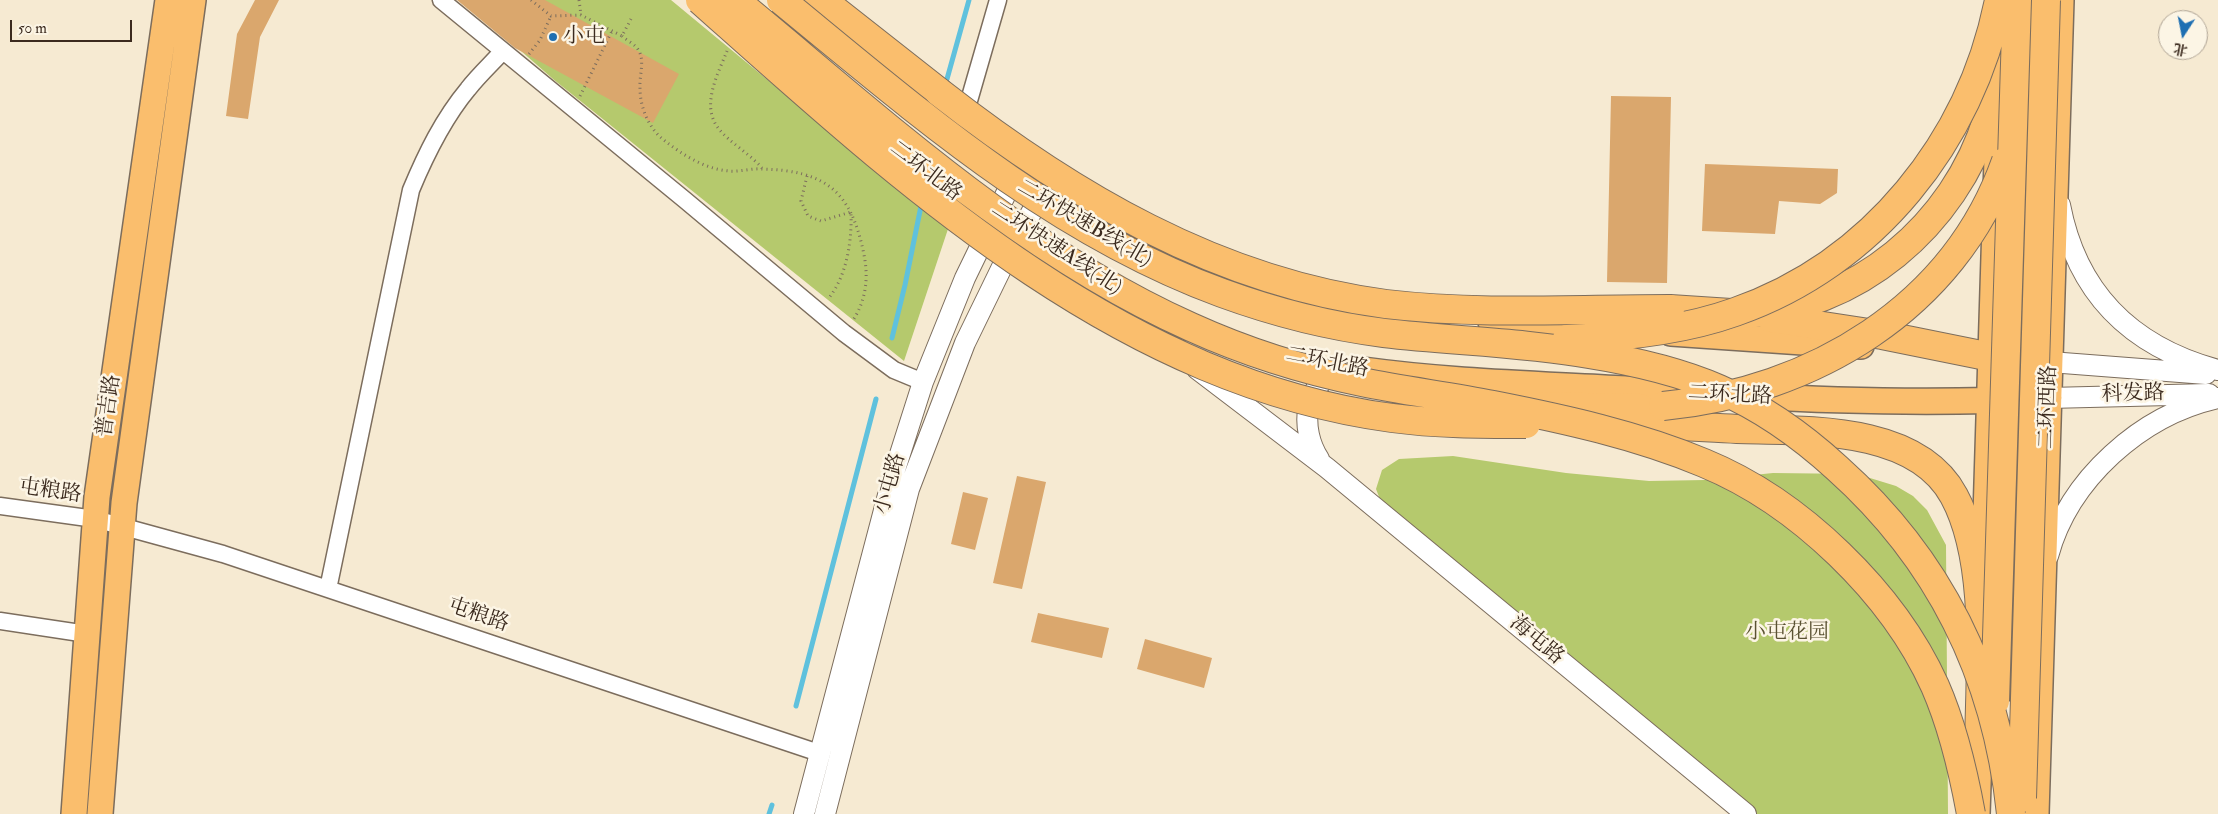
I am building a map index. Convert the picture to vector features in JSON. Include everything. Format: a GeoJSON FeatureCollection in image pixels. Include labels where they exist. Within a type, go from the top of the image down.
{"type":"FeatureCollection","features":[{"type":"Feature","properties":{"kind":"highway"},"geometry":{"type":"LineString","coordinates":[[700,0],[883,160],[962,222],[1072,298],[1125,328],[1220,371],[1317,402],[1390,418],[1451,423],[1612,424],[1802,430],[1845,434],[1872,440],[1899,450],[1937,473],[1950,490],[1961,510],[1974,562],[1980,622],[1979,746]]}},
{"type":"Feature","properties":{"kind":"highway","name":"二环快速B线(北)"},"geometry":{"type":"LineString","coordinates":[[781,0],[970,153],[1041,202],[1117,246],[1189,280],[1249,302],[1290,314],[1352,328],[1438,337]]}},
{"type":"Feature","properties":{"kind":"highway"},"geometry":{"type":"LineString","coordinates":[[822,0],[980,123],[1057,178],[1148,229],[1234,266],[1328,293],[1414,306],[1516,310],[1670,309],[1742,314],[1854,330],[1991,357]]}},
{"type":"Feature","properties":{"kind":"highway"},"geometry":{"type":"LineString","coordinates":[[1438,337],[1522,340],[1579,338],[1670,329],[1735,312],[1768,299],[1804,280],[1842,254],[1881,222],[1934,160],[1964,109],[1976,80],[2000,0]]}},
{"type":"Feature","properties":{"kind":"highway"},"geometry":{"type":"LineString","coordinates":[[1992,814],[2017,0]]}},
{"type":"Feature","properties":{"kind":"highway"},"geometry":{"type":"LineString","coordinates":[[1432,394],[1518,404],[1576,408],[1635,408],[1693,403],[1736,395],[1784,380],[1816,366],[1854,345],[1896,314],[1934,278],[1968,236],[1982,213],[2005,164],[2019,120],[2038,0]]}},
{"type":"Feature","properties":{"kind":"highway"},"geometry":{"type":"LineString","coordinates":[[2022,814],[2046,0]]}},
{"type":"Feature","properties":{"kind":"highway","name":"二环快速A线(北)"},"geometry":{"type":"LineString","coordinates":[[737,11],[980,199],[1052,250],[1122,293],[1189,327],[1264,356],[1359,382],[1432,394]]}},
{"type":"Feature","properties":{"kind":"highway"},"geometry":{"type":"LineString","coordinates":[[1742,314],[1781,310],[1824,297],[1868,274],[1910,242],[1947,200],[1977,147],[1992,101],[2000,50]]}},
{"type":"Feature","properties":{"kind":"highway"},"geometry":{"type":"LineString","coordinates":[[1438,337],[1505,342],[1570,350],[1668,372],[1710,386],[1747,402],[1783,425],[1818,451],[1860,489],[1892,523],[1920,559],[1946,599],[1970,650],[1989,701],[2002,752],[2011,814]]}},
{"type":"Feature","properties":{"kind":"highway"},"geometry":{"type":"LineString","coordinates":[[1432,394],[1554,418],[1676,452],[1742,482],[1798,519],[1832,548],[1861,578],[1885,605],[1911,643],[1931,678],[1944,708],[1960,760],[1971,814]]}},
{"type":"Feature","properties":{"kind":"main road","name":"普吉路"},"geometry":{"type":"LineString","coordinates":[[74,814],[95,519],[168,0]]}},
{"type":"Feature","properties":{"kind":"main road","name":"普吉路"},"geometry":{"type":"LineString","coordinates":[[100,814],[122,526],[193,0]]}},
{"type":"Feature","properties":{"kind":"main road","name":"二环北路"},"geometry":{"type":"LineString","coordinates":[[712,0],[737,11],[925,174],[1021,240],[1102,286],[1192,326],[1275,352],[1351,369],[1429,377],[1793,399],[1908,401],[2049,398]]}},
{"type":"Feature","properties":{"kind":"main road"},"geometry":{"type":"LineString","coordinates":[[804,0],[961,127],[1045,186],[1120,230],[1153,246],[1221,274],[1290,296],[1360,311],[1433,319],[1806,342],[2050,362]]}},
{"type":"Feature","properties":{"kind":"main road"},"geometry":{"type":"LineString","coordinates":[[1977,814],[2000,0]]}},
{"type":"Feature","properties":{"kind":"main road","name":"二环西路"},"geometry":{"type":"LineString","coordinates":[[2036,814],[2061,0]]}},
{"type":"Feature","properties":{"kind":"street"},"geometry":{"type":"LineString","coordinates":[[441,0],[463,16],[502,52],[686,200],[844,333],[894,370],[923,382]]}},
{"type":"Feature","properties":{"kind":"street"},"geometry":{"type":"LineString","coordinates":[[961,127],[998,0]]}},
{"type":"Feature","properties":{"kind":"street"},"geometry":{"type":"LineString","coordinates":[[328,588],[411,190],[424,158],[442,126],[468,88],[502,52]]}},
{"type":"Feature","properties":{"kind":"street","name":"小屯路"},"geometry":{"type":"LineString","coordinates":[[804,814],[893,476],[923,382],[965,278],[1018,168]]}},
{"type":"Feature","properties":{"kind":"street"},"geometry":{"type":"LineString","coordinates":[[2056,169],[2058,195],[2069,241],[2080,267],[2097,295],[2123,323],[2154,345],[2188,361],[2218,370]]}},
{"type":"Feature","properties":{"kind":"street","name":"小屯路"},"geometry":{"type":"LineString","coordinates":[[825,814],[909,490],[966,342],[1021,240],[1045,186]]}},
{"type":"Feature","properties":{"kind":"street"},"geometry":{"type":"LineString","coordinates":[[1021,240],[1153,335],[1327,468]]}},
{"type":"Feature","properties":{"kind":"street","name":"科发路"},"geometry":{"type":"LineString","coordinates":[[2050,362],[2218,375]]}},
{"type":"Feature","properties":{"kind":"street"},"geometry":{"type":"LineString","coordinates":[[1327,468],[1313,451],[1309,442],[1306,424],[1308,407],[1315,392],[1325,380],[1337,372],[1351,369]]}},
{"type":"Feature","properties":{"kind":"street","name":"科发路"},"geometry":{"type":"LineString","coordinates":[[2049,398],[2218,394]]}},
{"type":"Feature","properties":{"kind":"street"},"geometry":{"type":"LineString","coordinates":[[2044,575],[2056,533],[2065,514],[2076,496],[2102,465],[2131,439],[2163,418],[2196,404],[2218,398]]}},
{"type":"Feature","properties":{"kind":"street","name":"海屯路"},"geometry":{"type":"LineString","coordinates":[[1327,468],[1746,814]]}},
{"type":"Feature","properties":{"kind":"street","name":"屯粮路"},"geometry":{"type":"LineString","coordinates":[[0,506],[95,519],[223,554],[819,753]]}},
{"type":"Feature","properties":{"kind":"street"},"geometry":{"type":"LineString","coordinates":[[0,620],[87,634]]}},
{"type":"Feature","properties":{"kind":"path"},"geometry":{"type":"LineString","coordinates":[[531,0],[551,16],[581,15],[622,36],[638,48],[642,68],[640,88],[643,108],[650,126],[664,140],[702,165],[729,171],[763,169],[815,177],[834,188],[851,212],[861,239],[866,265],[866,292],[860,311],[844,333]]}},
{"type":"Feature","properties":{"kind":"path"},"geometry":{"type":"LineString","coordinates":[[579,0],[581,15]]}},
{"type":"Feature","properties":{"kind":"path"},"geometry":{"type":"LineString","coordinates":[[737,11],[714,85],[711,100],[712,114],[718,129],[752,156],[763,169]]}},
{"type":"Feature","properties":{"kind":"path"},"geometry":{"type":"LineString","coordinates":[[519,65],[540,40],[551,16]]}},
{"type":"Feature","properties":{"kind":"path"},"geometry":{"type":"LineString","coordinates":[[622,36],[631,19]]}},
{"type":"Feature","properties":{"kind":"path"},"geometry":{"type":"LineString","coordinates":[[573,109],[612,31]]}},
{"type":"Feature","properties":{"kind":"path"},"geometry":{"type":"LineString","coordinates":[[807,176],[801,201],[808,216],[821,221],[851,212]]}},
{"type":"Feature","properties":{"kind":"path"},"geometry":{"type":"LineString","coordinates":[[818,311],[831,295],[842,272],[851,230],[851,212]]}},
{"type":"Feature","properties":{"kind":"green space"},"geometry":{"type":"Polygon","coordinates":[[[463,0],[671,0],[948,229],[904,361],[553,79],[463,0]]]}},
{"type":"Feature","properties":{"kind":"green space","name":"小屯花园"},"geometry":{"type":"Polygon","coordinates":[[[1453,456],[1566,473],[1649,481],[1705,480],[1773,473],[1857,474],[1896,486],[1913,496],[1927,510],[1946,545],[1948,814],[1756,814],[1383,507],[1376,489],[1382,470],[1399,459],[1453,456]]]}},
{"type":"Feature","properties":{"kind":"building"},"geometry":{"type":"Polygon","coordinates":[[[255,0],[279,0],[260,37],[248,119],[226,116],[237,34],[255,0]]]}},
{"type":"Feature","properties":{"kind":"building","name":"小屯"},"geometry":{"type":"Polygon","coordinates":[[[457,0],[545,0],[679,74],[653,123],[515,48],[457,0]]]}},
{"type":"Feature","properties":{"kind":"building"},"geometry":{"type":"Polygon","coordinates":[[[1611,96],[1671,97],[1667,283],[1607,282],[1611,96]]]}},
{"type":"Feature","properties":{"kind":"building"},"geometry":{"type":"Polygon","coordinates":[[[1705,164],[1838,169],[1837,193],[1820,204],[1779,201],[1775,234],[1702,231],[1705,164]]]}},
{"type":"Feature","properties":{"kind":"building"},"geometry":{"type":"Polygon","coordinates":[[[1017,476],[1046,482],[1022,589],[993,583],[1017,476]]]}},
{"type":"Feature","properties":{"kind":"building"},"geometry":{"type":"Polygon","coordinates":[[[963,492],[988,498],[975,550],[951,544],[963,492]]]}},
{"type":"Feature","properties":{"kind":"building"},"geometry":{"type":"Polygon","coordinates":[[[1038,613],[1109,628],[1102,658],[1031,642],[1038,613]]]}},
{"type":"Feature","properties":{"kind":"building"},"geometry":{"type":"Polygon","coordinates":[[[1145,639],[1212,658],[1204,688],[1137,669],[1145,639]]]}},
{"type":"Feature","properties":{"kind":"waterway"},"geometry":{"type":"LineString","coordinates":[[947,79],[969,0]]}},
{"type":"Feature","properties":{"kind":"waterway"},"geometry":{"type":"LineString","coordinates":[[892,338],[921,206]]}},
{"type":"Feature","properties":{"kind":"waterway"},"geometry":{"type":"LineString","coordinates":[[796,706],[876,399]]}},
{"type":"Feature","properties":{"kind":"waterway"},"geometry":{"type":"LineString","coordinates":[[769,814],[772,805]]}},
{"type":"Feature","properties":{"kind":"place","name":"小屯"},"geometry":{"type":"Point","coordinates":[553,37]}}]}
